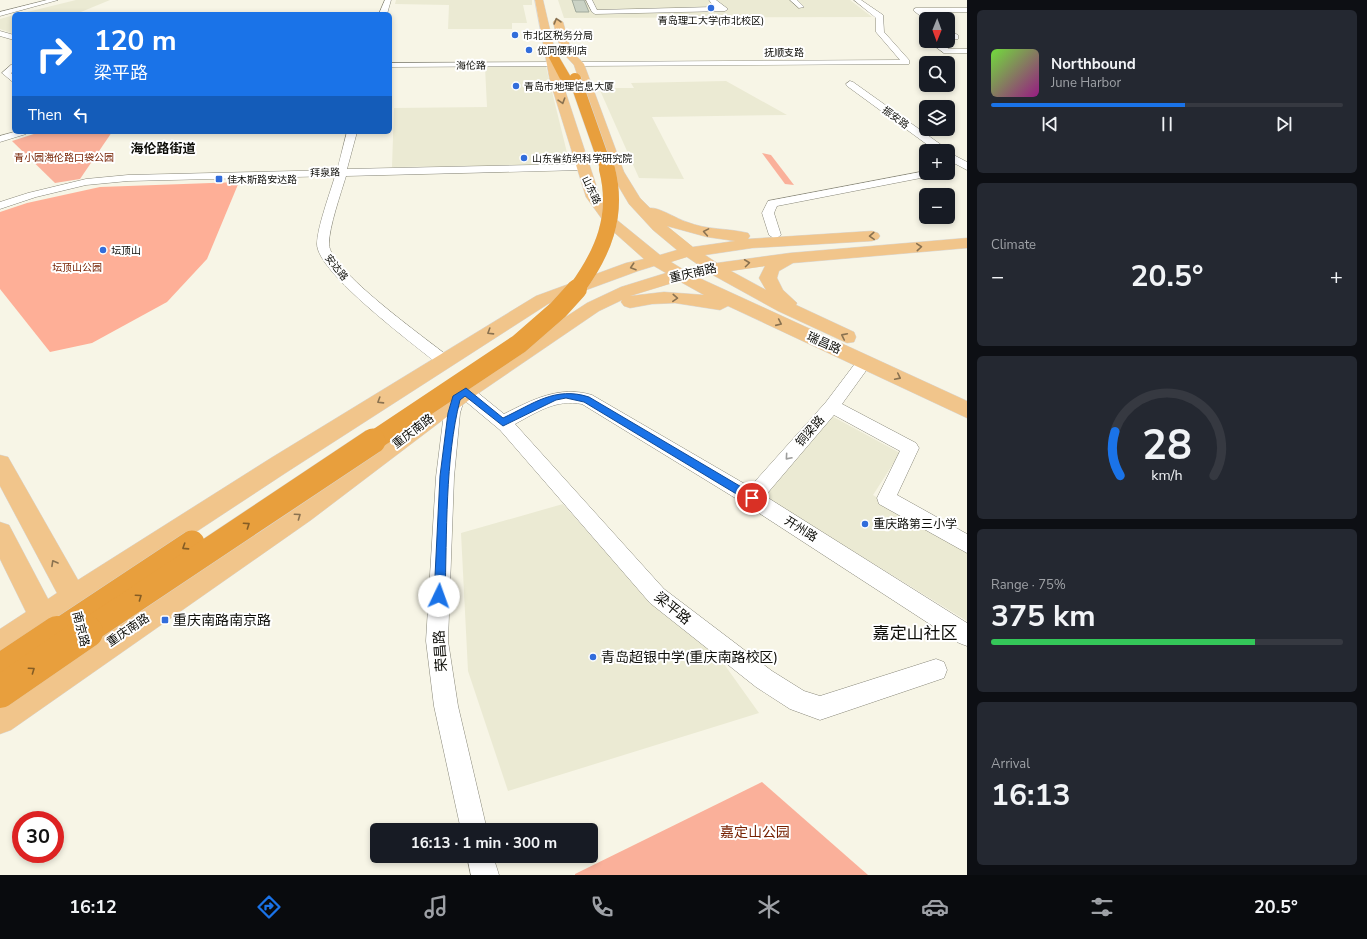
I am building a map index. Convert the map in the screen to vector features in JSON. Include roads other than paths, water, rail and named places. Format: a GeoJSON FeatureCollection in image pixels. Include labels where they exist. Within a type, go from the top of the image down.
{"type":"FeatureCollection","features":[{"type":"Feature","properties":{"kind":"highway"},"geometry":{"type":"LineString","coordinates":[[0,670],[508,337],[536,314],[572,276],[591,246],[598,224],[600,198],[573,74],[550,50]]}},
{"type":"Feature","properties":{"kind":"highway"},"geometry":{"type":"LineString","coordinates":[[0,692],[160,582],[519,344],[558,310],[585,278],[603,248],[610,226],[611,200],[608,175],[566,51]]}},
{"type":"Feature","properties":{"kind":"main road","name":"山东路"},"geometry":{"type":"LineString","coordinates":[[539,0],[552,64],[582,167],[593,197],[612,224],[656,260],[682,275]]}},
{"type":"Feature","properties":{"kind":"main road"},"geometry":{"type":"LineString","coordinates":[[556,15],[573,74],[617,172],[632,199],[689,252]]}},
{"type":"Feature","properties":{"kind":"main road"},"geometry":{"type":"LineString","coordinates":[[542,300],[574,280],[583,271],[594,255],[599,243],[600,215],[593,197]]}},
{"type":"Feature","properties":{"kind":"main road"},"geometry":{"type":"LineString","coordinates":[[632,199],[659,216],[700,231],[736,236],[775,235],[829,239]]}},
{"type":"Feature","properties":{"kind":"main road","name":"重庆南路"},"geometry":{"type":"LineString","coordinates":[[0,645],[73,597],[542,300],[656,260],[689,252],[752,243],[967,232]]}},
{"type":"Feature","properties":{"kind":"main road","name":"重庆南路"},"geometry":{"type":"LineString","coordinates":[[0,719],[302,513],[461,395],[570,322],[593,308],[627,291],[682,275],[714,268],[790,258],[967,243]]}},
{"type":"Feature","properties":{"kind":"main road","name":"瑞昌路"},"geometry":{"type":"LineString","coordinates":[[689,252],[714,268],[804,317],[967,395]]}},
{"type":"Feature","properties":{"kind":"main road"},"geometry":{"type":"LineString","coordinates":[[790,258],[776,264],[770,270],[769,282],[776,293],[804,317]]}},
{"type":"Feature","properties":{"kind":"main road","name":"瑞昌路"},"geometry":{"type":"LineString","coordinates":[[682,275],[701,287],[865,361],[967,410]]}},
{"type":"Feature","properties":{"kind":"main road"},"geometry":{"type":"LineString","coordinates":[[570,322],[630,302],[657,297],[693,299],[755,312]]}},
{"type":"Feature","properties":{"kind":"main road","name":"南京路"},"geometry":{"type":"LineString","coordinates":[[0,464],[73,597],[88,658]]}},
{"type":"Feature","properties":{"kind":"main road","name":"南京路"},"geometry":{"type":"LineString","coordinates":[[0,533],[43,617],[88,658]]}},
{"type":"Feature","properties":{"kind":"street"},"geometry":{"type":"LineString","coordinates":[[0,14],[55,0]]}},
{"type":"Feature","properties":{"kind":"street"},"geometry":{"type":"LineString","coordinates":[[384,12],[388,0]]}},
{"type":"Feature","properties":{"kind":"street"},"geometry":{"type":"LineString","coordinates":[[589,0],[594,12],[663,11],[660,7],[725,9],[722,6],[717,6],[712,0]]}},
{"type":"Feature","properties":{"kind":"street"},"geometry":{"type":"LineString","coordinates":[[793,0],[801,7]]}},
{"type":"Feature","properties":{"kind":"street","name":"抚顺支路"},"geometry":{"type":"LineString","coordinates":[[573,74],[906,62],[880,32],[880,17],[857,0]]}},
{"type":"Feature","properties":{"kind":"street"},"geometry":{"type":"LineString","coordinates":[[960,4],[967,9]]}},
{"type":"Feature","properties":{"kind":"street"},"geometry":{"type":"LineString","coordinates":[[919,12],[916,10],[967,9]]}},
{"type":"Feature","properties":{"kind":"street"},"geometry":{"type":"LineString","coordinates":[[0,33],[12,37]]}},
{"type":"Feature","properties":{"kind":"street"},"geometry":{"type":"LineString","coordinates":[[942,48],[947,51],[967,51]]}},
{"type":"Feature","properties":{"kind":"street","name":"海伦路"},"geometry":{"type":"LineString","coordinates":[[392,66],[552,64]]}},
{"type":"Feature","properties":{"kind":"street"},"geometry":{"type":"LineString","coordinates":[[12,68],[6,73],[12,78]]}},
{"type":"Feature","properties":{"kind":"street","name":"振安路"},"geometry":{"type":"LineString","coordinates":[[850,84],[933,144]]}},
{"type":"Feature","properties":{"kind":"street"},"geometry":{"type":"LineString","coordinates":[[0,139],[16,134]]}},
{"type":"Feature","properties":{"kind":"street","name":"安达路"},"geometry":{"type":"LineString","coordinates":[[351,134],[340,172],[325,234],[323,245],[328,259],[352,286],[444,361]]}},
{"type":"Feature","properties":{"kind":"street"},"geometry":{"type":"LineString","coordinates":[[955,159],[966,166]]}},
{"type":"Feature","properties":{"kind":"street"},"geometry":{"type":"LineString","coordinates":[[955,168],[966,166]]}},
{"type":"Feature","properties":{"kind":"street","name":"拜泉路"},"geometry":{"type":"LineString","coordinates":[[0,206],[32,195],[91,181],[128,178],[582,167]]}},
{"type":"Feature","properties":{"kind":"street"},"geometry":{"type":"LineString","coordinates":[[775,235],[768,213],[772,203],[919,175]]}},
{"type":"Feature","properties":{"kind":"street","name":"铜梁路"},"geometry":{"type":"LineString","coordinates":[[752,498],[832,406],[865,361]]}},
{"type":"Feature","properties":{"kind":"street","name":"梁平路"},"geometry":{"type":"LineString","coordinates":[[461,395],[472,399],[503,422],[657,596],[764,679],[798,701],[820,708],[936,670]]}},
{"type":"Feature","properties":{"kind":"street","name":"荣昌路"},"geometry":{"type":"LineString","coordinates":[[461,395],[452,413],[445,476],[437,641],[446,706],[472,823]]}},
{"type":"Feature","properties":{"kind":"street","name":"开州路"},"geometry":{"type":"LineString","coordinates":[[503,422],[555,397],[566,395],[586,399],[752,498],[967,635]]}},
{"type":"Feature","properties":{"kind":"street"},"geometry":{"type":"LineString","coordinates":[[832,406],[910,448],[886,498],[967,544]]}},
{"type":"Feature","properties":{"kind":"street"},"geometry":{"type":"LineString","coordinates":[[482,863],[485,875]]}},
{"type":"Feature","properties":{"kind":"place","name":"青岛理工大学(市北校区)"},"geometry":{"type":"Point","coordinates":[711,8]}},
{"type":"Feature","properties":{"kind":"place","name":"市北区税务分局"},"geometry":{"type":"Point","coordinates":[515,35]}},
{"type":"Feature","properties":{"kind":"place","name":"优同便利店"},"geometry":{"type":"Point","coordinates":[529,50]}},
{"type":"Feature","properties":{"kind":"place","name":"青岛市地理信息大厦"},"geometry":{"type":"Point","coordinates":[516,86]}},
{"type":"Feature","properties":{"kind":"place","name":"山东省纺织科学研究院"},"geometry":{"type":"Point","coordinates":[524,158]}},
{"type":"Feature","properties":{"kind":"place","name":"佳木斯路安达路"},"geometry":{"type":"Point","coordinates":[219,179]}},
{"type":"Feature","properties":{"kind":"place","name":"坛顶山"},"geometry":{"type":"Point","coordinates":[103,250]}},
{"type":"Feature","properties":{"kind":"place","name":"重庆路第三小学"},"geometry":{"type":"Point","coordinates":[865,524]}},
{"type":"Feature","properties":{"kind":"place","name":"重庆南路南京路"},"geometry":{"type":"Point","coordinates":[165,620]}},
{"type":"Feature","properties":{"kind":"place","name":"青岛超银中学(重庆南路校区)"},"geometry":{"type":"Point","coordinates":[593,657]}},
{"type":"Feature","properties":{"kind":"district","name":"海伦路街道"},"geometry":{"type":"Point","coordinates":[163,148]}},
{"type":"Feature","properties":{"kind":"district","name":"嘉定山社区"},"geometry":{"type":"Point","coordinates":[915,633]}},
{"type":"Feature","properties":{"kind":"park label","name":"青小园海伦路口袋公园"},"geometry":{"type":"Point","coordinates":[64,157]}},
{"type":"Feature","properties":{"kind":"park label","name":"坛顶山公园"},"geometry":{"type":"Point","coordinates":[77,267]}},
{"type":"Feature","properties":{"kind":"park label","name":"嘉定山公园"},"geometry":{"type":"Point","coordinates":[755,832]}}]}
